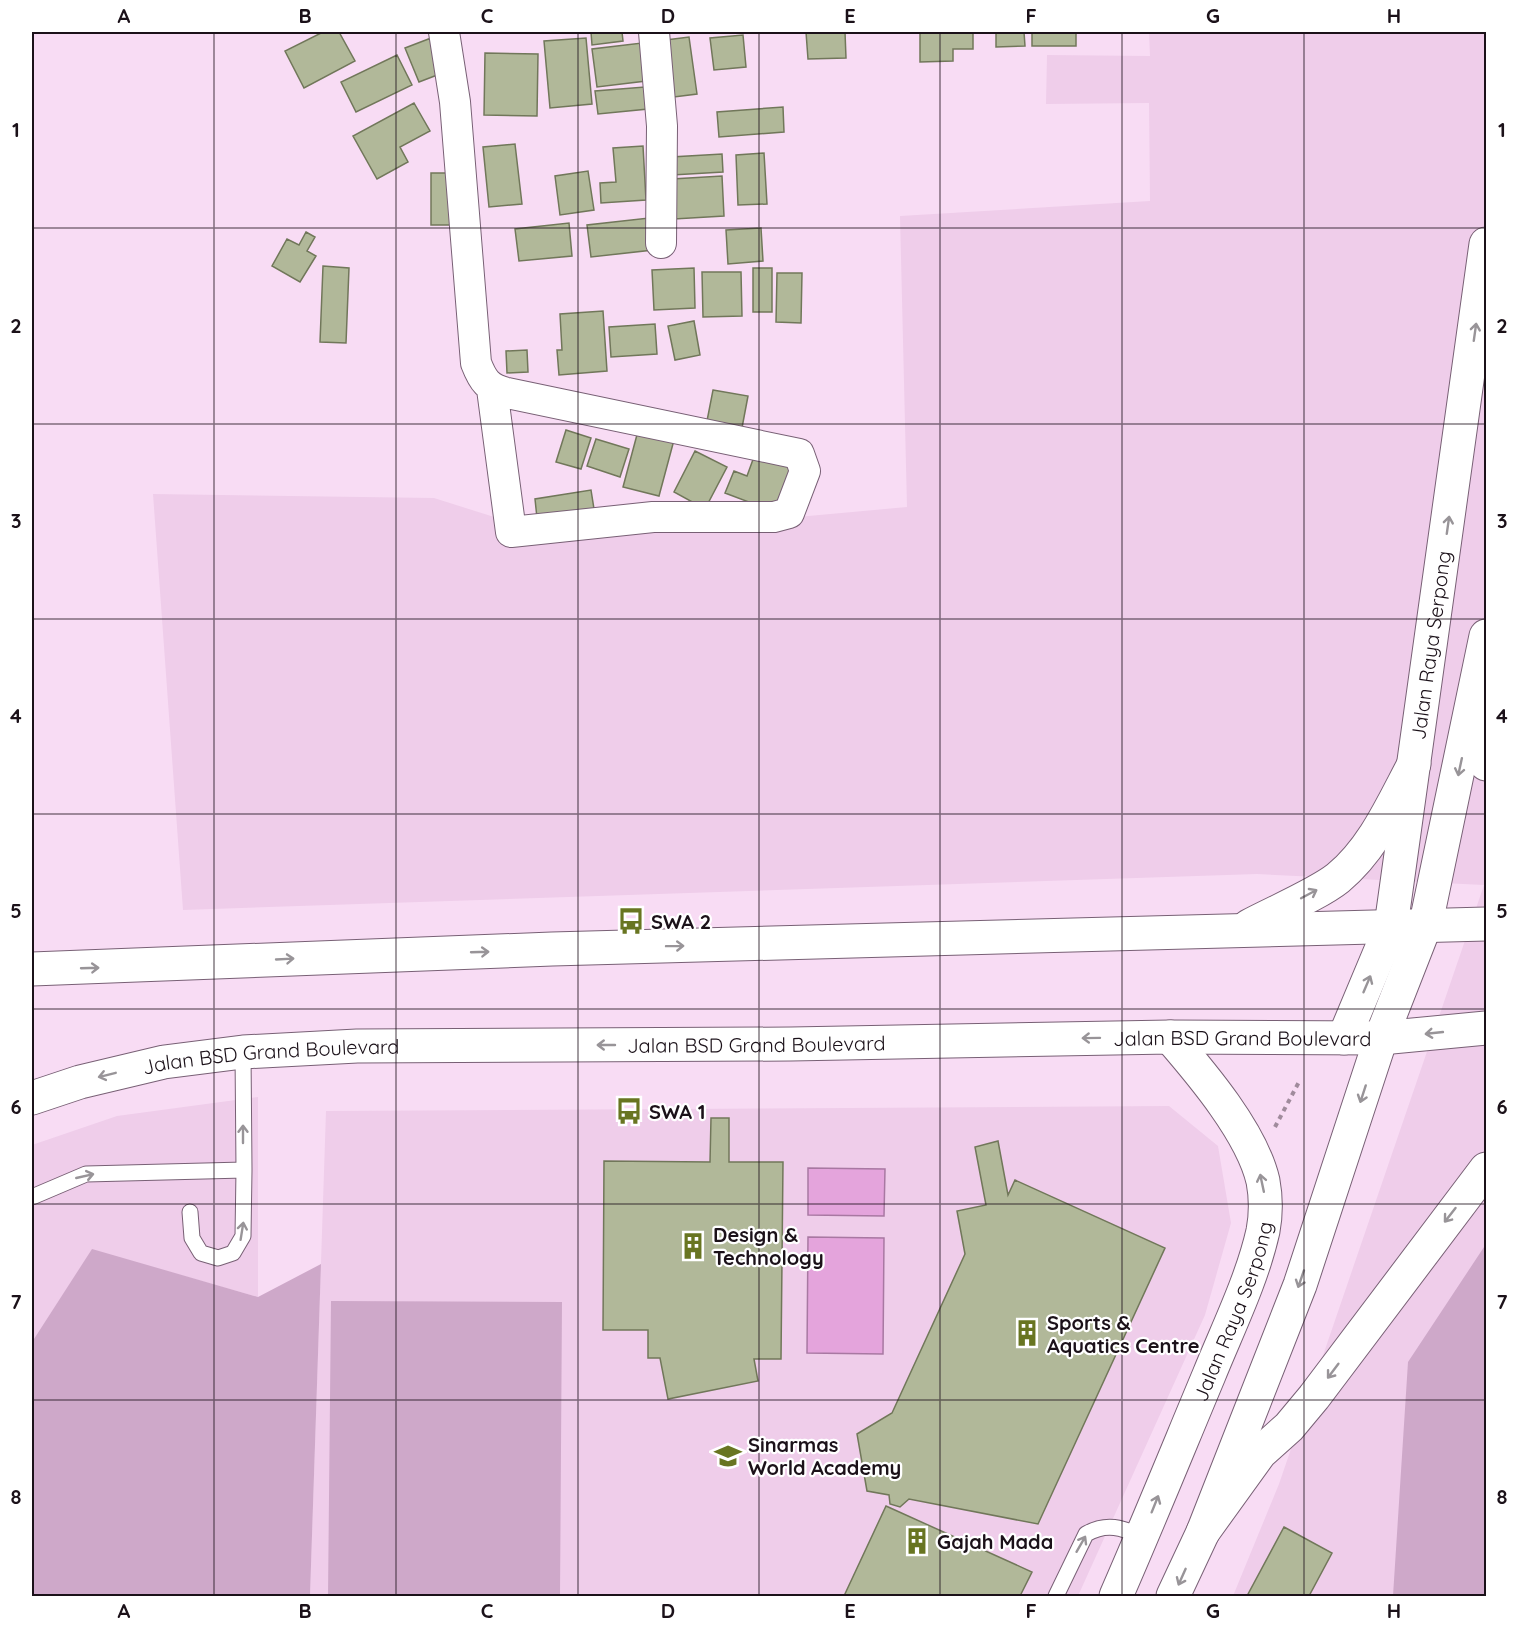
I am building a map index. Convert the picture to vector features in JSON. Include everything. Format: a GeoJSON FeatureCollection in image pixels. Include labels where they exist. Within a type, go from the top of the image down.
{"type":"FeatureCollection","features":[{"type":"Feature","properties":{"kind":"main road","name":"Jalan Raya Serpong"},"geometry":{"type":"LineString","coordinates":[[1344,1038],[1391,926],[1486,244]]}},
{"type":"Feature","properties":{"kind":"main road"},"geometry":{"type":"LineString","coordinates":[[1173,1596],[1203,1532],[1300,1285],[1381,1038],[1426,923],[1473,710],[1486,636]]}},
{"type":"Feature","properties":{"kind":"main road"},"geometry":{"type":"LineString","coordinates":[[1473,710],[1486,764]]}},
{"type":"Feature","properties":{"kind":"main road"},"geometry":{"type":"LineString","coordinates":[[1239,931],[1336,879],[1362,854],[1380,829],[1414,764]]}},
{"type":"Feature","properties":{"kind":"main road"},"geometry":{"type":"LineString","coordinates":[[32,969],[552,949],[1239,931],[1426,923],[1486,924]]}},
{"type":"Feature","properties":{"kind":"main road","name":"Jalan BSD Grand Boulevard"},"geometry":{"type":"LineString","coordinates":[[32,1098],[80,1082],[164,1062],[243,1052],[357,1046],[791,1044],[1170,1037],[1381,1038],[1486,1028]]}},
{"type":"Feature","properties":{"kind":"main road","name":"Jalan Raya Serpong"},"geometry":{"type":"LineString","coordinates":[[1116,1596],[1258,1250],[1265,1205],[1262,1180],[1252,1153],[1209,1083],[1170,1037]]}},
{"type":"Feature","properties":{"kind":"main road"},"geometry":{"type":"LineString","coordinates":[[1203,1532],[1260,1454],[1314,1397],[1486,1169]]}},
{"type":"Feature","properties":{"kind":"street"},"geometry":{"type":"LineString","coordinates":[[444,32],[455,102],[476,363],[483,381],[492,389],[800,454],[804,471],[789,513],[774,517],[653,517],[511,532],[492,389]]}},
{"type":"Feature","properties":{"kind":"street"},"geometry":{"type":"LineString","coordinates":[[654,32],[662,126],[661,243]]}},
{"type":"Feature","properties":{"kind":"lane"},"geometry":{"type":"LineString","coordinates":[[190,1212],[192,1238],[201,1253],[218,1258],[234,1252],[243,1236],[243,1052]]}},
{"type":"Feature","properties":{"kind":"lane"},"geometry":{"type":"LineString","coordinates":[[32,1197],[86,1174],[244,1170]]}},
{"type":"Feature","properties":{"kind":"lane"},"geometry":{"type":"LineString","coordinates":[[1056,1596],[1086,1534],[1108,1526],[1121,1527],[1142,1536]]}},
{"type":"Feature","properties":{"kind":"path"},"geometry":{"type":"LineString","coordinates":[[1273,1130],[1300,1080]]}},
{"type":"Feature","properties":{"kind":"shaded area"},"geometry":{"type":"Polygon","coordinates":[[[1149,32],[1486,32],[1486,1596],[1233,1596],[1279,1484],[1484,885],[1257,874],[183,910],[153,494],[434,498],[532,529],[576,537],[907,507],[900,216],[1150,201],[1149,103],[1046,104],[1047,55],[1150,56],[1149,32]]]}},
{"type":"Feature","properties":{"kind":"shaded area"},"geometry":{"type":"Polygon","coordinates":[[[258,1097],[258,1297],[92,1250],[32,1342],[32,1145],[117,1116],[258,1097]]]}},
{"type":"Feature","properties":{"kind":"shaded area","name":"Sinarmas World Academy"},"geometry":{"type":"Polygon","coordinates":[[[1169,1106],[1218,1146],[1231,1223],[1205,1315],[1078,1596],[310,1596],[326,1111],[1169,1106]]]}},
{"type":"Feature","properties":{"kind":"shaded area"},"geometry":{"type":"Polygon","coordinates":[[[808,1168],[885,1169],[884,1216],[808,1215],[808,1168]]]}},
{"type":"Feature","properties":{"kind":"shaded area"},"geometry":{"type":"Polygon","coordinates":[[[808,1237],[884,1238],[883,1354],[807,1353],[808,1237]]]}},
{"type":"Feature","properties":{"kind":"shaded area"},"geometry":{"type":"Polygon","coordinates":[[[1486,1244],[1486,1596],[1393,1596],[1408,1362],[1486,1244]]]}},
{"type":"Feature","properties":{"kind":"shaded area"},"geometry":{"type":"Polygon","coordinates":[[[92,1249],[258,1297],[321,1264],[310,1596],[32,1596],[32,1342],[92,1249]]]}},
{"type":"Feature","properties":{"kind":"shaded area"},"geometry":{"type":"Polygon","coordinates":[[[331,1301],[562,1302],[560,1596],[328,1596],[331,1301]]]}},
{"type":"Feature","properties":{"kind":"building"},"geometry":{"type":"Polygon","coordinates":[[[323,32],[339,32],[355,61],[304,88],[285,51],[323,32]]]}},
{"type":"Feature","properties":{"kind":"building"},"geometry":{"type":"Polygon","coordinates":[[[591,32],[622,32],[623,41],[592,45],[591,32]]]}},
{"type":"Feature","properties":{"kind":"building"},"geometry":{"type":"Polygon","coordinates":[[[806,32],[845,32],[846,58],[808,59],[806,32]]]}},
{"type":"Feature","properties":{"kind":"building"},"geometry":{"type":"Polygon","coordinates":[[[920,32],[973,32],[973,49],[953,49],[953,61],[920,62],[920,32]]]}},
{"type":"Feature","properties":{"kind":"building"},"geometry":{"type":"Polygon","coordinates":[[[996,32],[1024,32],[1025,46],[996,47],[996,32]]]}},
{"type":"Feature","properties":{"kind":"building"},"geometry":{"type":"Polygon","coordinates":[[[1032,32],[1076,32],[1076,46],[1032,46],[1032,32]]]}},
{"type":"Feature","properties":{"kind":"building"},"geometry":{"type":"Polygon","coordinates":[[[743,35],[746,67],[714,70],[710,38],[743,35]]]}},
{"type":"Feature","properties":{"kind":"building"},"geometry":{"type":"Polygon","coordinates":[[[689,37],[697,94],[666,98],[658,41],[689,37]]]}},
{"type":"Feature","properties":{"kind":"building"},"geometry":{"type":"Polygon","coordinates":[[[431,38],[445,72],[419,82],[405,48],[431,38]]]}},
{"type":"Feature","properties":{"kind":"building"},"geometry":{"type":"Polygon","coordinates":[[[586,38],[592,104],[550,108],[544,41],[586,38]]]}},
{"type":"Feature","properties":{"kind":"building"},"geometry":{"type":"Polygon","coordinates":[[[642,43],[646,81],[597,87],[592,49],[642,43]]]}},
{"type":"Feature","properties":{"kind":"building"},"geometry":{"type":"Polygon","coordinates":[[[485,53],[538,54],[537,116],[484,115],[485,53]]]}},
{"type":"Feature","properties":{"kind":"building"},"geometry":{"type":"Polygon","coordinates":[[[397,55],[412,85],[356,112],[341,82],[397,55]]]}},
{"type":"Feature","properties":{"kind":"building"},"geometry":{"type":"Polygon","coordinates":[[[645,87],[648,109],[598,114],[595,91],[645,87]]]}},
{"type":"Feature","properties":{"kind":"building"},"geometry":{"type":"Polygon","coordinates":[[[414,103],[430,131],[400,147],[408,162],[377,179],[353,136],[414,103]]]}},
{"type":"Feature","properties":{"kind":"building"},"geometry":{"type":"Polygon","coordinates":[[[783,107],[784,132],[719,137],[717,112],[783,107]]]}},
{"type":"Feature","properties":{"kind":"building"},"geometry":{"type":"Polygon","coordinates":[[[515,144],[522,204],[489,207],[483,147],[515,144]]]}},
{"type":"Feature","properties":{"kind":"building"},"geometry":{"type":"Polygon","coordinates":[[[643,146],[646,200],[601,203],[600,183],[616,182],[613,148],[643,146]]]}},
{"type":"Feature","properties":{"kind":"building"},"geometry":{"type":"Polygon","coordinates":[[[764,153],[767,204],[738,205],[736,155],[764,153]]]}},
{"type":"Feature","properties":{"kind":"building"},"geometry":{"type":"Polygon","coordinates":[[[722,154],[723,172],[672,175],[671,157],[722,154]]]}},
{"type":"Feature","properties":{"kind":"building"},"geometry":{"type":"Polygon","coordinates":[[[588,171],[594,210],[560,215],[555,176],[588,171]]]}},
{"type":"Feature","properties":{"kind":"building"},"geometry":{"type":"Polygon","coordinates":[[[431,173],[459,173],[459,225],[431,225],[431,173]]]}},
{"type":"Feature","properties":{"kind":"building"},"geometry":{"type":"Polygon","coordinates":[[[722,176],[724,216],[674,219],[672,179],[722,176]]]}},
{"type":"Feature","properties":{"kind":"building"},"geometry":{"type":"Polygon","coordinates":[[[649,218],[653,250],[591,257],[587,225],[649,218]]]}},
{"type":"Feature","properties":{"kind":"building"},"geometry":{"type":"Polygon","coordinates":[[[569,223],[572,256],[519,261],[515,229],[569,223]]]}},
{"type":"Feature","properties":{"kind":"building"},"geometry":{"type":"Polygon","coordinates":[[[761,228],[763,261],[728,264],[726,230],[761,228]]]}},
{"type":"Feature","properties":{"kind":"building"},"geometry":{"type":"Polygon","coordinates":[[[306,232],[315,237],[307,251],[316,256],[300,282],[272,266],[287,239],[299,245],[306,232]]]}},
{"type":"Feature","properties":{"kind":"building"},"geometry":{"type":"Polygon","coordinates":[[[323,266],[349,268],[346,343],[320,342],[323,266]]]}},
{"type":"Feature","properties":{"kind":"building"},"geometry":{"type":"Polygon","coordinates":[[[694,268],[695,308],[654,310],[652,270],[694,268]]]}},
{"type":"Feature","properties":{"kind":"building"},"geometry":{"type":"Polygon","coordinates":[[[753,268],[772,268],[772,312],[753,312],[753,268]]]}},
{"type":"Feature","properties":{"kind":"building"},"geometry":{"type":"Polygon","coordinates":[[[702,272],[741,272],[742,316],[703,317],[702,272]]]}},
{"type":"Feature","properties":{"kind":"building"},"geometry":{"type":"Polygon","coordinates":[[[777,273],[802,273],[801,323],[776,322],[777,273]]]}},
{"type":"Feature","properties":{"kind":"building"},"geometry":{"type":"Polygon","coordinates":[[[603,311],[607,371],[559,375],[557,350],[562,350],[560,314],[603,311]]]}},
{"type":"Feature","properties":{"kind":"building"},"geometry":{"type":"Polygon","coordinates":[[[694,321],[700,355],[675,360],[668,326],[694,321]]]}},
{"type":"Feature","properties":{"kind":"building"},"geometry":{"type":"Polygon","coordinates":[[[655,324],[657,354],[611,357],[609,327],[655,324]]]}},
{"type":"Feature","properties":{"kind":"building"},"geometry":{"type":"Polygon","coordinates":[[[527,350],[528,372],[507,373],[506,351],[527,350]]]}},
{"type":"Feature","properties":{"kind":"building"},"geometry":{"type":"Polygon","coordinates":[[[713,390],[748,396],[741,433],[706,426],[713,390]]]}},
{"type":"Feature","properties":{"kind":"building"},"geometry":{"type":"Polygon","coordinates":[[[566,430],[591,438],[581,469],[556,462],[566,430]]]}},
{"type":"Feature","properties":{"kind":"building"},"geometry":{"type":"Polygon","coordinates":[[[638,431],[674,440],[659,496],[623,487],[638,431]]]}},
{"type":"Feature","properties":{"kind":"building"},"geometry":{"type":"Polygon","coordinates":[[[596,439],[629,449],[620,477],[587,466],[596,439]]]}},
{"type":"Feature","properties":{"kind":"building"},"geometry":{"type":"Polygon","coordinates":[[[695,451],[727,467],[705,509],[674,492],[695,451]]]}},
{"type":"Feature","properties":{"kind":"building"},"geometry":{"type":"Polygon","coordinates":[[[755,454],[795,469],[778,513],[725,493],[734,471],[747,476],[755,454]]]}},
{"type":"Feature","properties":{"kind":"building"},"geometry":{"type":"Polygon","coordinates":[[[591,490],[594,509],[537,518],[535,499],[591,490]]]}},
{"type":"Feature","properties":{"kind":"building","name":"Design & Technology"},"geometry":{"type":"Polygon","coordinates":[[[711,1118],[729,1118],[729,1162],[783,1162],[781,1359],[754,1359],[758,1381],[668,1399],[660,1358],[648,1358],[648,1330],[603,1330],[604,1161],[710,1162],[711,1118]]]}},
{"type":"Feature","properties":{"kind":"building","name":"Sports & Aquatics Centre"},"geometry":{"type":"Polygon","coordinates":[[[998,1141],[1008,1195],[1015,1180],[1165,1248],[1038,1524],[909,1499],[900,1507],[890,1504],[889,1495],[867,1491],[857,1434],[892,1413],[965,1254],[957,1211],[986,1205],[975,1147],[998,1141]]]}},
{"type":"Feature","properties":{"kind":"building","name":"Gajah Mada"},"geometry":{"type":"Polygon","coordinates":[[[886,1506],[1032,1572],[1020,1596],[844,1596],[886,1506]]]}},
{"type":"Feature","properties":{"kind":"building"},"geometry":{"type":"Polygon","coordinates":[[[1284,1527],[1332,1553],[1309,1596],[1247,1596],[1284,1527]]]}},
{"type":"Feature","properties":{"kind":"place","name":"SWA 2"},"geometry":{"type":"Point","coordinates":[631,921]}},
{"type":"Feature","properties":{"kind":"place","name":"SWA 1"},"geometry":{"type":"Point","coordinates":[629,1111]}},
{"type":"Feature","properties":{"kind":"place","name":"Design & Technology"},"geometry":{"type":"Point","coordinates":[693,1246]}},
{"type":"Feature","properties":{"kind":"place","name":"Sports & Aquatics Centre"},"geometry":{"type":"Point","coordinates":[1027,1333]}},
{"type":"Feature","properties":{"kind":"place","name":"Sinarmas World Academy"},"geometry":{"type":"Point","coordinates":[728,1456]}},
{"type":"Feature","properties":{"kind":"place","name":"Gajah Mada"},"geometry":{"type":"Point","coordinates":[917,1541]}}]}
